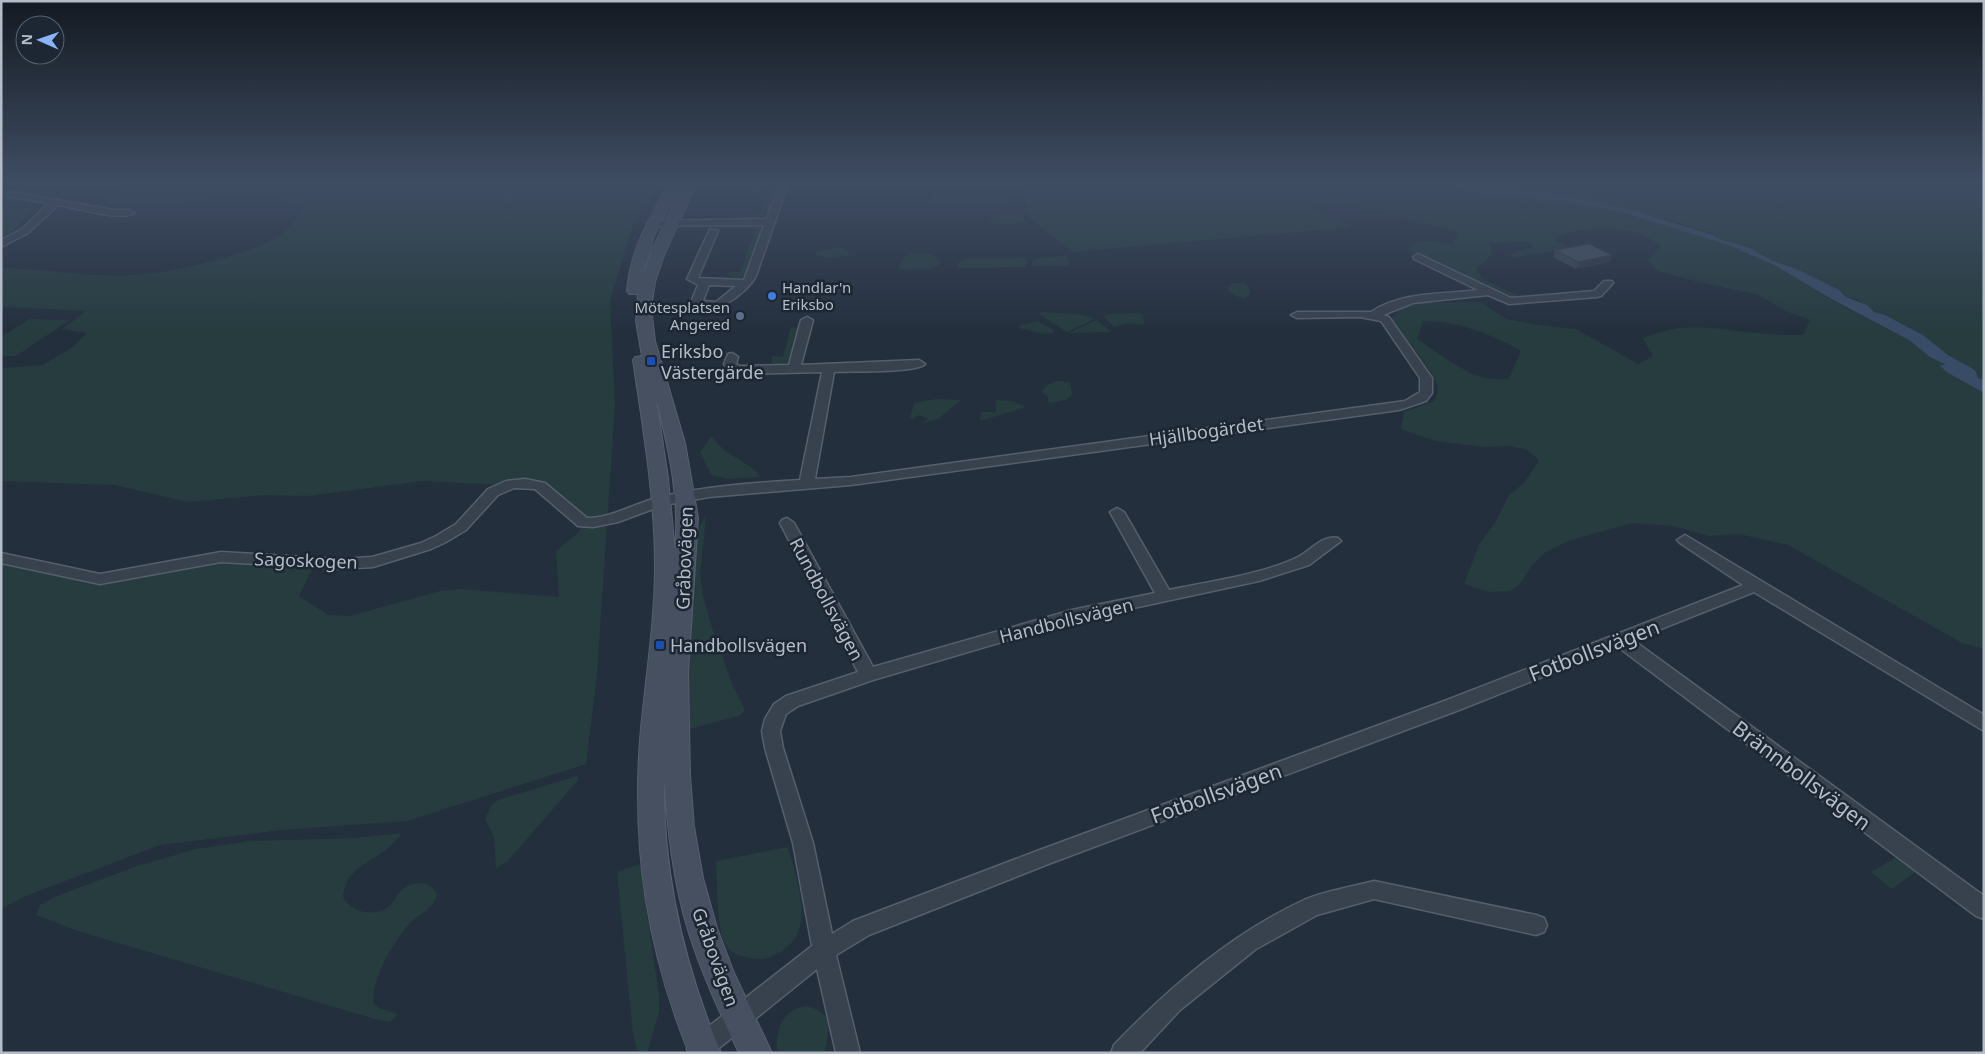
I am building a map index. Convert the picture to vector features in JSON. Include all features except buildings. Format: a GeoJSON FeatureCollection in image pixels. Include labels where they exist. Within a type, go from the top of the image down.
{"type":"FeatureCollection","features":[{"type":"Feature","properties":{"kind":"main road","name":"Gråbovägen"},"geometry":{"type":"LineString","coordinates":[[654,233],[644,244],[636,272],[634,305],[674,499],[688,518],[675,732],[677,782],[688,868],[698,913],[712,954],[738,1018],[756,1053]]}},
{"type":"Feature","properties":{"kind":"main road","name":"Gråbovägen"},"geometry":{"type":"LineString","coordinates":[[674,499],[665,529],[665,597],[655,725],[652,838],[658,894],[674,973],[701,1051]]}},
{"type":"Feature","properties":{"kind":"street"},"geometry":{"type":"LineString","coordinates":[[1,244],[21,233]]}},
{"type":"Feature","properties":{"kind":"street"},"geometry":{"type":"LineString","coordinates":[[712,233],[692,279],[705,282],[721,278],[747,283]]}},
{"type":"Feature","properties":{"kind":"street"},"geometry":{"type":"LineString","coordinates":[[705,282],[697,302],[700,304],[718,305],[747,283],[767,233]]}},
{"type":"Feature","properties":{"kind":"street"},"geometry":{"type":"LineString","coordinates":[[1418,257],[1509,301],[1597,294],[1608,283]]}},
{"type":"Feature","properties":{"kind":"street"},"geometry":{"type":"LineString","coordinates":[[1297,316],[1375,315],[1385,307],[1410,301],[1488,292]]}},
{"type":"Feature","properties":{"kind":"street","name":"Hjällbogärdet"},"geometry":{"type":"LineString","coordinates":[[674,499],[807,482],[851,480],[1418,402],[1427,391],[1429,385],[1426,378],[1385,319],[1375,315]]}},
{"type":"Feature","properties":{"kind":"street"},"geometry":{"type":"LineString","coordinates":[[794,369],[807,320]]}},
{"type":"Feature","properties":{"kind":"street"},"geometry":{"type":"LineString","coordinates":[[732,357],[730,364],[732,368],[740,370],[884,367],[919,364]]}},
{"type":"Feature","properties":{"kind":"street"},"geometry":{"type":"LineString","coordinates":[[807,482],[829,368]]}},
{"type":"Feature","properties":{"kind":"street","name":"Sagoskogen"},"geometry":{"type":"LineString","coordinates":[[1,558],[100,579],[221,557],[354,564],[398,555],[442,539],[461,526],[494,492],[511,484],[525,483],[540,486],[583,523],[602,523],[639,507],[674,499]]}},
{"type":"Feature","properties":{"kind":"street"},"geometry":{"type":"LineString","coordinates":[[1116,512],[1165,596]]}},
{"type":"Feature","properties":{"kind":"street","name":"Rundbollsvägen"},"geometry":{"type":"LineString","coordinates":[[787,523],[868,675]]}},
{"type":"Feature","properties":{"kind":"street"},"geometry":{"type":"LineString","coordinates":[[1684,540],[1755,586],[1826,627],[1984,724]]}},
{"type":"Feature","properties":{"kind":"street","name":"Handbollsvägen"},"geometry":{"type":"LineString","coordinates":[[848,1053],[824,950],[803,843],[774,748],[771,731],[774,719],[780,709],[792,701],[868,675],[1072,616],[1252,577],[1303,561],[1334,541]]}},
{"type":"Feature","properties":{"kind":"street","name":"Fotbollsvägen"},"geometry":{"type":"LineString","coordinates":[[701,1051],[738,1018],[824,950],[861,928],[1621,640],[1755,586]]}},
{"type":"Feature","properties":{"kind":"street","name":"Brännbollsvägen"},"geometry":{"type":"LineString","coordinates":[[1621,640],[1984,909]]}},
{"type":"Feature","properties":{"kind":"street"},"geometry":{"type":"LineString","coordinates":[[1124,1053],[1172,1002],[1248,942],[1312,907],[1374,890],[1536,926]]}},
{"type":"Feature","properties":{"kind":"green space"},"geometry":{"type":"Polygon","coordinates":[[[1,233],[9,233],[1,238],[1,233]]]}},
{"type":"Feature","properties":{"kind":"green space"},"geometry":{"type":"Polygon","coordinates":[[[283,233],[630,233],[610,301],[615,405],[597,674],[586,764],[407,821],[282,830],[160,845],[23,897],[1,909],[1,563],[91,583],[111,583],[214,560],[313,567],[299,596],[328,615],[350,616],[440,591],[460,589],[559,597],[556,551],[579,532],[584,515],[528,486],[423,481],[307,496],[265,495],[188,502],[114,485],[1,481],[1,368],[43,365],[73,347],[87,333],[62,329],[86,311],[1,307],[1,268],[118,276],[150,274],[185,268],[241,253],[283,233]]]}},
{"type":"Feature","properties":{"kind":"green space"},"geometry":{"type":"Polygon","coordinates":[[[754,233],[761,233],[746,276],[736,279],[728,275],[729,272],[740,272],[754,233]]]}},
{"type":"Feature","properties":{"kind":"green space"},"geometry":{"type":"Polygon","coordinates":[[[1048,233],[1283,233],[1072,252],[1048,233]]]}},
{"type":"Feature","properties":{"kind":"green space"},"geometry":{"type":"Polygon","coordinates":[[[1457,233],[1568,233],[1554,240],[1570,248],[1513,258],[1510,254],[1531,248],[1533,245],[1525,242],[1490,243],[1492,254],[1476,269],[1483,279],[1521,297],[1511,299],[1407,249],[1412,245],[1423,242],[1452,245],[1458,235],[1457,233]]]}},
{"type":"Feature","properties":{"kind":"green space"},"geometry":{"type":"Polygon","coordinates":[[[1639,233],[1690,233],[1731,246],[1774,265],[1833,301],[1909,340],[1930,357],[1947,365],[1948,373],[1984,393],[1984,649],[1962,643],[1788,545],[1739,534],[1709,536],[1673,526],[1632,523],[1571,540],[1546,552],[1533,564],[1519,585],[1510,591],[1489,592],[1464,584],[1479,545],[1496,521],[1509,495],[1525,482],[1539,460],[1527,450],[1510,446],[1484,447],[1435,441],[1401,429],[1404,412],[1434,401],[1438,390],[1432,374],[1426,365],[1390,320],[1402,308],[1420,303],[1481,302],[1506,319],[1576,329],[1638,364],[1653,356],[1643,338],[1673,329],[1700,327],[1768,334],[1803,335],[1810,320],[1788,312],[1756,294],[1698,282],[1658,271],[1648,260],[1661,246],[1639,233]],[[1423,321],[1417,339],[1449,361],[1473,374],[1485,378],[1509,378],[1521,351],[1498,339],[1449,323],[1423,321]]]}},
{"type":"Feature","properties":{"kind":"green space"},"geometry":{"type":"Polygon","coordinates":[[[1711,233],[1984,233],[1984,380],[1978,378],[1975,370],[1948,355],[1923,335],[1885,315],[1874,312],[1857,299],[1846,297],[1839,290],[1799,270],[1771,260],[1750,248],[1718,239],[1711,233]]]}},
{"type":"Feature","properties":{"kind":"green space"},"geometry":{"type":"Polygon","coordinates":[[[838,247],[847,250],[849,256],[828,258],[816,255],[816,252],[838,247]]]}},
{"type":"Feature","properties":{"kind":"green space"},"geometry":{"type":"Polygon","coordinates":[[[914,253],[931,254],[942,263],[931,269],[898,270],[902,258],[914,253]]]}},
{"type":"Feature","properties":{"kind":"green space"},"geometry":{"type":"Polygon","coordinates":[[[1066,256],[1070,264],[1066,266],[1033,266],[1032,261],[1038,258],[1066,256]]]}},
{"type":"Feature","properties":{"kind":"green space"},"geometry":{"type":"Polygon","coordinates":[[[966,259],[1027,259],[1026,267],[957,268],[958,263],[966,259]]]}},
{"type":"Feature","properties":{"kind":"green space"},"geometry":{"type":"Polygon","coordinates":[[[1233,283],[1244,283],[1249,288],[1250,293],[1245,299],[1236,296],[1228,290],[1228,287],[1233,283]]]}},
{"type":"Feature","properties":{"kind":"green space"},"geometry":{"type":"Polygon","coordinates":[[[1042,312],[1084,315],[1095,319],[1067,332],[1039,314],[1042,312]]]}},
{"type":"Feature","properties":{"kind":"green space"},"geometry":{"type":"Polygon","coordinates":[[[1139,313],[1143,315],[1144,325],[1126,323],[1114,327],[1103,316],[1110,314],[1139,313]]]}},
{"type":"Feature","properties":{"kind":"green space"},"geometry":{"type":"Polygon","coordinates":[[[29,319],[70,320],[16,356],[1,356],[1,337],[29,319]]]}},
{"type":"Feature","properties":{"kind":"green space"},"geometry":{"type":"Polygon","coordinates":[[[1097,320],[1111,332],[1068,333],[1097,320]]]}},
{"type":"Feature","properties":{"kind":"green space"},"geometry":{"type":"Polygon","coordinates":[[[1038,321],[1054,330],[1053,333],[1044,334],[1019,328],[1020,325],[1038,321]]]}},
{"type":"Feature","properties":{"kind":"green space"},"geometry":{"type":"Polygon","coordinates":[[[791,327],[798,328],[792,360],[787,365],[772,363],[772,356],[783,357],[791,327]]]}},
{"type":"Feature","properties":{"kind":"green space"},"geometry":{"type":"Polygon","coordinates":[[[1056,381],[1070,382],[1072,395],[1066,400],[1051,403],[1048,401],[1048,396],[1041,392],[1047,385],[1056,381]]]}},
{"type":"Feature","properties":{"kind":"green space"},"geometry":{"type":"Polygon","coordinates":[[[936,399],[961,400],[938,419],[922,423],[928,419],[919,415],[912,419],[910,417],[914,403],[936,399]]]}},
{"type":"Feature","properties":{"kind":"green space"},"geometry":{"type":"Polygon","coordinates":[[[996,400],[1012,401],[1026,407],[980,421],[981,412],[996,412],[996,400]]]}},
{"type":"Feature","properties":{"kind":"green space"},"geometry":{"type":"Polygon","coordinates":[[[712,436],[724,450],[752,468],[760,477],[728,479],[711,475],[700,452],[712,436]]]}},
{"type":"Feature","properties":{"kind":"green space"},"geometry":{"type":"Polygon","coordinates":[[[706,515],[700,574],[704,600],[733,686],[745,710],[739,716],[689,729],[689,632],[694,530],[698,529],[706,515]]]}},
{"type":"Feature","properties":{"kind":"green space"},"geometry":{"type":"Polygon","coordinates":[[[577,776],[579,779],[507,862],[496,868],[494,837],[485,819],[491,806],[498,800],[577,776]]]}},
{"type":"Feature","properties":{"kind":"green space"},"geometry":{"type":"Polygon","coordinates":[[[401,833],[386,850],[358,868],[351,875],[343,897],[351,906],[362,912],[375,912],[387,908],[401,891],[416,883],[430,886],[437,894],[429,908],[403,931],[379,973],[374,1004],[379,1008],[398,1014],[390,1022],[78,931],[36,915],[40,905],[54,897],[137,866],[196,849],[250,841],[354,838],[401,833]]]}},
{"type":"Feature","properties":{"kind":"green space"},"geometry":{"type":"Polygon","coordinates":[[[788,847],[801,903],[801,918],[798,931],[792,943],[780,952],[762,959],[733,953],[723,939],[721,929],[716,861],[788,847]]]}},
{"type":"Feature","properties":{"kind":"green space"},"geometry":{"type":"Polygon","coordinates":[[[1898,856],[1918,870],[1892,889],[1871,872],[1898,856]]]}},
{"type":"Feature","properties":{"kind":"green space"},"geometry":{"type":"Polygon","coordinates":[[[640,864],[659,996],[659,1012],[647,1053],[637,1051],[633,1034],[617,872],[640,864]]]}},
{"type":"Feature","properties":{"kind":"green space"},"geometry":{"type":"Polygon","coordinates":[[[806,1006],[816,1009],[826,1018],[828,1029],[825,1053],[777,1053],[777,1037],[781,1023],[791,1012],[806,1006]]]}},
{"type":"Feature","properties":{"kind":"water"},"geometry":{"type":"Polygon","coordinates":[[[1690,233],[1707,233],[1718,239],[1750,248],[1771,260],[1799,270],[1839,290],[1846,297],[1867,305],[1874,312],[1885,315],[1923,335],[1948,355],[1975,370],[1978,378],[1984,380],[1984,393],[1948,373],[1939,365],[1946,365],[1930,357],[1909,340],[1833,300],[1774,265],[1731,246],[1690,233]]]}},
{"type":"Feature","properties":{"kind":"place","name":"Handlar'n Eriksbo"},"geometry":{"type":"Point","coordinates":[772,296]}},
{"type":"Feature","properties":{"kind":"place","name":"Mötesplatsen Angered"},"geometry":{"type":"Point","coordinates":[740,316]}},
{"type":"Feature","properties":{"kind":"place","name":"Eriksbo Västergärde"},"geometry":{"type":"Point","coordinates":[651,361]}},
{"type":"Feature","properties":{"kind":"place","name":"Handbollsvägen"},"geometry":{"type":"Point","coordinates":[660,645]}}]}
